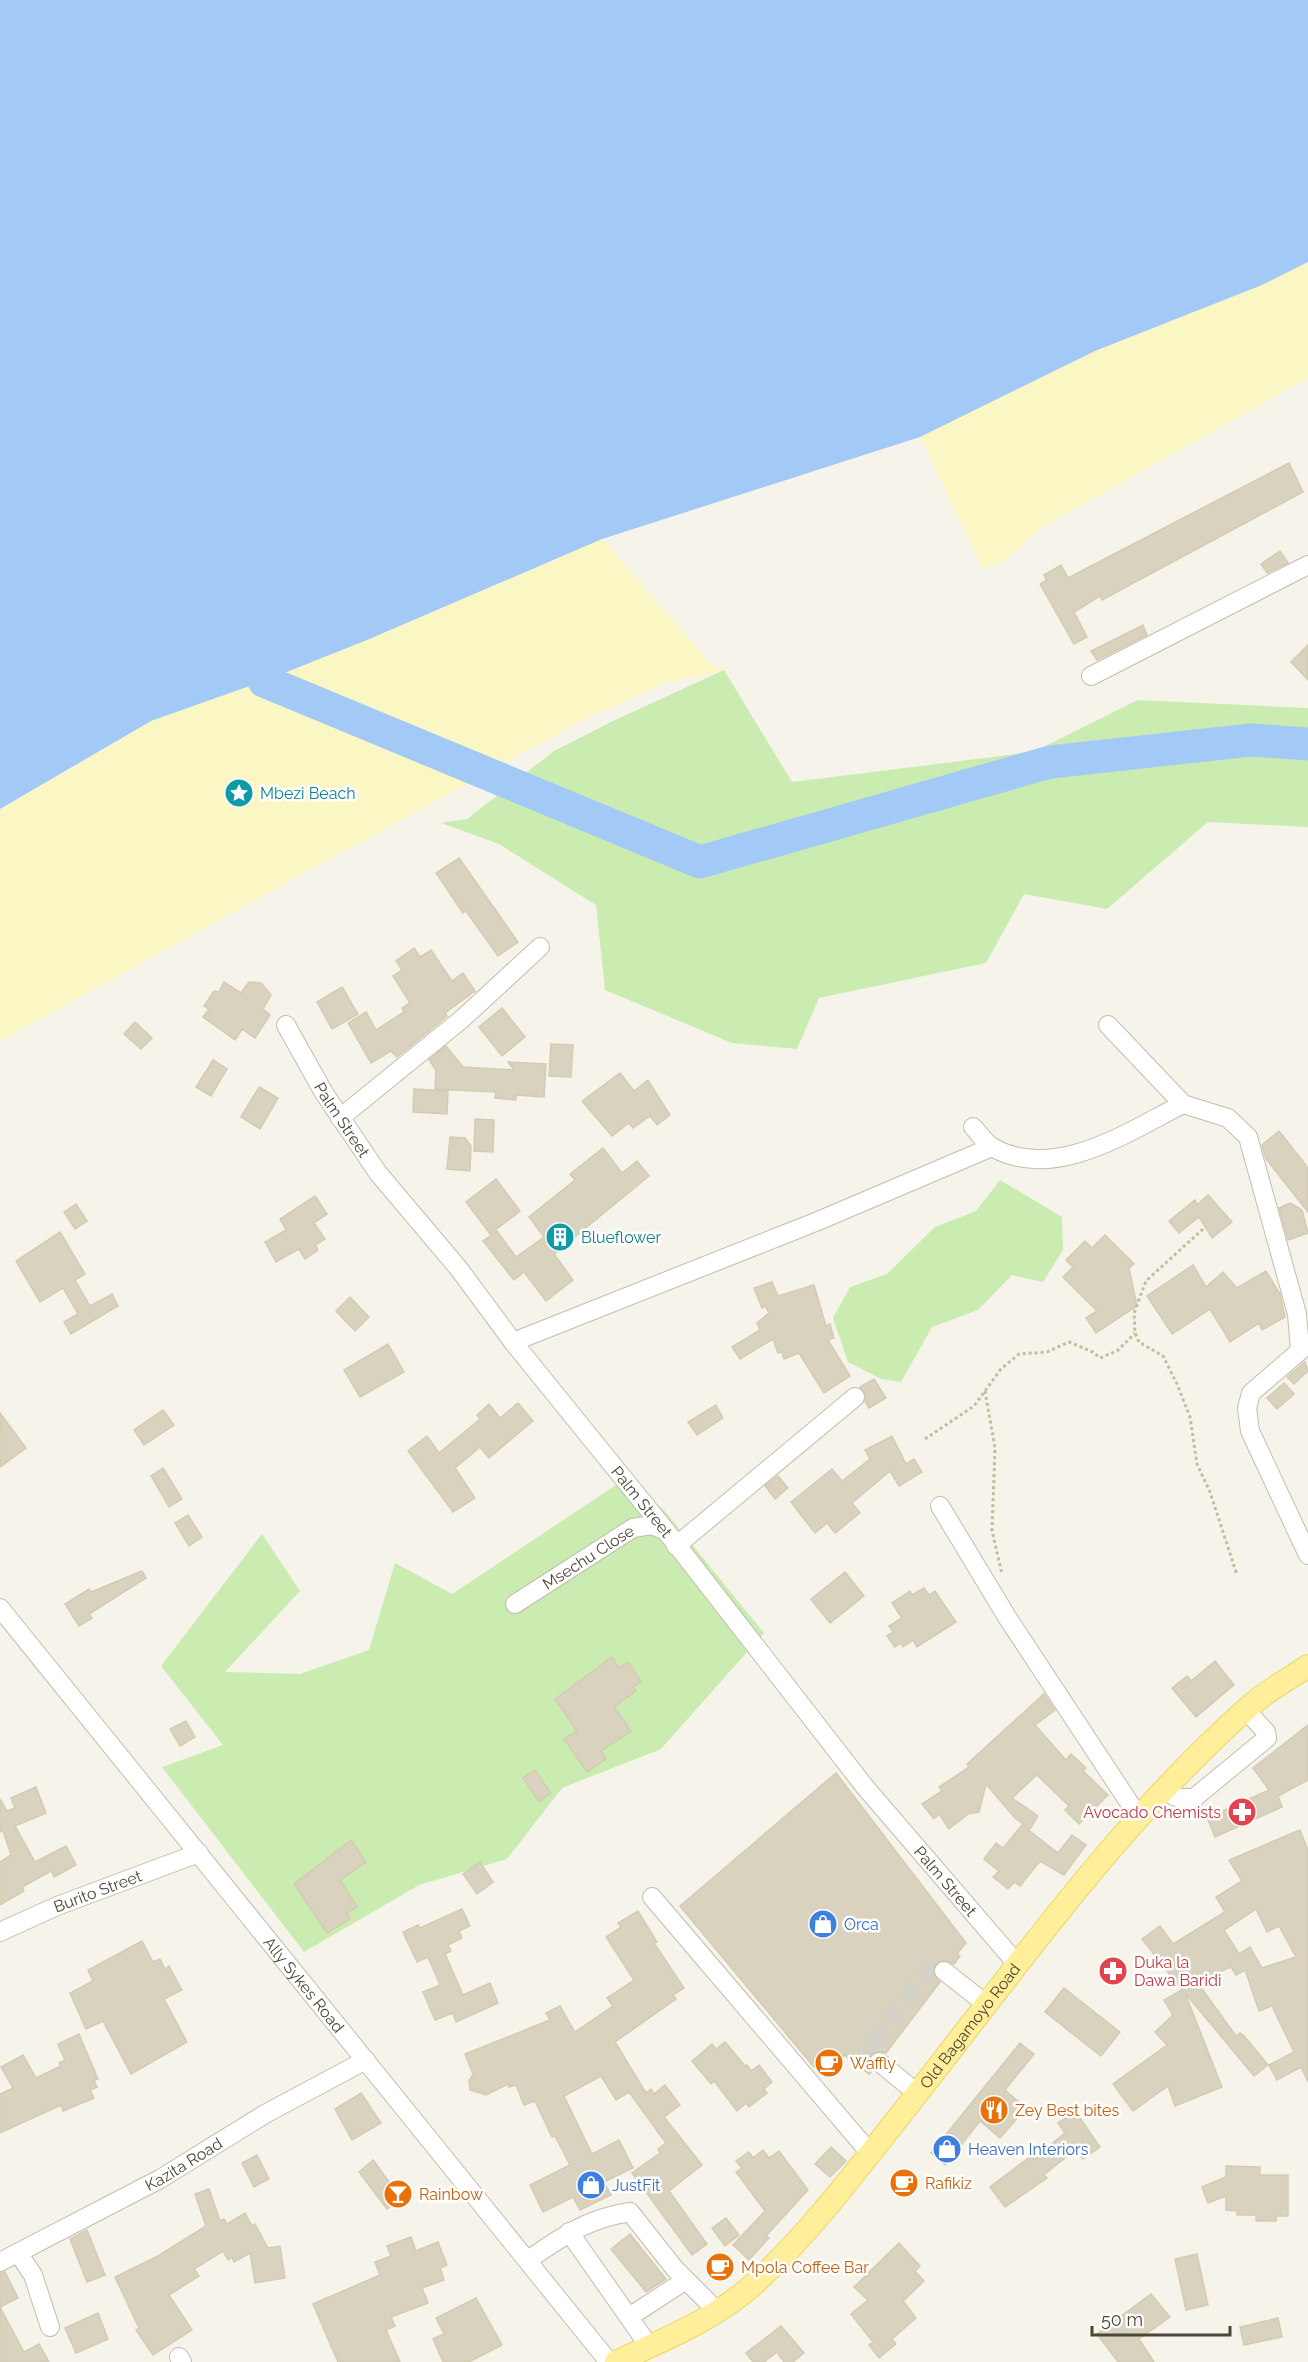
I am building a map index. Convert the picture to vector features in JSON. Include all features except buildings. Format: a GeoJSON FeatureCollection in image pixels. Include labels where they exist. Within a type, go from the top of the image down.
{"type":"FeatureCollection","features":[{"type":"Feature","properties":{"kind":"main road","name":"Old Bagamoyo Road"},"geometry":{"type":"LineString","coordinates":[[616,2362],[694,2326],[753,2285],[816,2217],[870,2153],[1017,1964],[1164,1791],[1246,1710],[1308,1666]]}},
{"type":"Feature","properties":{"kind":"street"},"geometry":{"type":"LineString","coordinates":[[1091,676],[1308,565]]}},
{"type":"Feature","properties":{"kind":"street"},"geometry":{"type":"LineString","coordinates":[[340,1118],[462,1019],[540,947]]}},
{"type":"Feature","properties":{"kind":"street","name":"Palm Street"},"geometry":{"type":"LineString","coordinates":[[286,1025],[340,1118],[378,1173],[459,1269],[513,1342],[671,1538],[865,1787],[1017,1964]]}},
{"type":"Feature","properties":{"kind":"street"},"geometry":{"type":"LineString","coordinates":[[1108,1025],[1184,1104],[1228,1118],[1248,1137],[1304,1347],[1251,1393],[1247,1408],[1250,1431],[1308,1555]]}},
{"type":"Feature","properties":{"kind":"street"},"geometry":{"type":"LineString","coordinates":[[973,1127],[992,1147],[1020,1158],[1054,1158],[1082,1153],[1184,1104]]}},
{"type":"Feature","properties":{"kind":"street"},"geometry":{"type":"LineString","coordinates":[[513,1342],[808,1225],[992,1147]]}},
{"type":"Feature","properties":{"kind":"street"},"geometry":{"type":"LineString","coordinates":[[671,1538],[855,1397]]}},
{"type":"Feature","properties":{"kind":"street"},"geometry":{"type":"LineString","coordinates":[[940,1506],[1007,1617],[1140,1819]]}},
{"type":"Feature","properties":{"kind":"street","name":"Msechu Close"},"geometry":{"type":"LineString","coordinates":[[514,1604],[633,1528],[652,1525],[671,1538]]}},
{"type":"Feature","properties":{"kind":"street","name":"Ally Sykes Road"},"geometry":{"type":"LineString","coordinates":[[0,1608],[609,2362]]}},
{"type":"Feature","properties":{"kind":"street"},"geometry":{"type":"LineString","coordinates":[[1164,1791],[1179,1798],[1194,1798],[1267,1738],[1266,1732],[1246,1710]]}},
{"type":"Feature","properties":{"kind":"street","name":"Burito Street"},"geometry":{"type":"LineString","coordinates":[[0,1932],[57,1905],[199,1852]]}},
{"type":"Feature","properties":{"kind":"street"},"geometry":{"type":"LineString","coordinates":[[652,1897],[870,2153]]}},
{"type":"Feature","properties":{"kind":"street"},"geometry":{"type":"LineString","coordinates":[[944,1971],[986,2004]]}},
{"type":"Feature","properties":{"kind":"street","name":"Kazita Road"},"geometry":{"type":"LineString","coordinates":[[0,2262],[160,2180],[265,2114],[366,2060]]}},
{"type":"Feature","properties":{"kind":"street"},"geometry":{"type":"LineString","coordinates":[[879,2062],[918,2094]]}},
{"type":"Feature","properties":{"kind":"street"},"geometry":{"type":"LineString","coordinates":[[528,2260],[569,2232],[602,2216],[630,2212],[687,2280],[717,2311]]}},
{"type":"Feature","properties":{"kind":"street"},"geometry":{"type":"LineString","coordinates":[[569,2232],[649,2346]]}},
{"type":"Feature","properties":{"kind":"street"},"geometry":{"type":"LineString","coordinates":[[18,2253],[33,2275],[50,2327]]}},
{"type":"Feature","properties":{"kind":"street"},"geometry":{"type":"LineString","coordinates":[[629,2317],[687,2280]]}},
{"type":"Feature","properties":{"kind":"path"},"geometry":{"type":"LineString","coordinates":[[1203,1229],[1146,1281],[1134,1313],[1135,1333],[1139,1341],[1163,1356],[1177,1384],[1190,1417],[1197,1464],[1210,1492],[1236,1575]]}},
{"type":"Feature","properties":{"kind":"path"},"geometry":{"type":"LineString","coordinates":[[925,1439],[974,1406],[985,1389],[1019,1354],[1047,1352],[1069,1342],[1093,1352],[1100,1358],[1116,1351],[1135,1333]]}},
{"type":"Feature","properties":{"kind":"path"},"geometry":{"type":"LineString","coordinates":[[985,1389],[995,1448],[992,1531],[1002,1575]]}},
{"type":"Feature","properties":{"kind":"green space"},"geometry":{"type":"Polygon","coordinates":[[[724,670],[792,782],[1033,752],[1138,700],[1308,708],[1308,827],[1208,822],[1107,909],[1024,894],[986,963],[819,998],[797,1049],[732,1043],[605,990],[596,905],[499,844],[441,823],[467,819],[554,751],[724,670]]]}},
{"type":"Feature","properties":{"kind":"green space"},"geometry":{"type":"Polygon","coordinates":[[[1000,1180],[1062,1217],[1063,1250],[1043,1282],[1012,1275],[978,1310],[932,1327],[901,1382],[881,1379],[848,1362],[833,1318],[850,1287],[887,1274],[935,1227],[976,1211],[1000,1180]]]}},
{"type":"Feature","properties":{"kind":"green space"},"geometry":{"type":"Polygon","coordinates":[[[616,1485],[651,1499],[664,1510],[764,1633],[661,1749],[562,1788],[507,1859],[419,1885],[304,1952],[162,1767],[223,1745],[161,1666],[262,1534],[300,1591],[225,1672],[300,1674],[369,1650],[395,1563],[452,1594],[616,1485]]]}},
{"type":"Feature","properties":{"kind":"sand"},"geometry":{"type":"Polygon","coordinates":[[[1308,262],[1308,378],[1042,527],[1001,564],[983,569],[920,437],[1095,351],[1262,285],[1308,262]]]}},
{"type":"Feature","properties":{"kind":"sand","name":"Mbezi Beach"},"geometry":{"type":"Polygon","coordinates":[[[602,539],[712,665],[724,670],[660,685],[577,723],[0,1041],[0,810],[151,721],[264,681],[367,640],[602,539]]]}},
{"type":"Feature","properties":{"kind":"water"},"geometry":{"type":"Polygon","coordinates":[[[0,0],[1308,0],[1308,262],[1262,285],[1095,351],[920,437],[602,539],[367,640],[264,681],[151,721],[0,809],[0,0]]]}},
{"type":"Feature","properties":{"kind":"waterway"},"geometry":{"type":"LineString","coordinates":[[264,681],[700,862],[1050,762],[1251,740],[1308,744]]}},
{"type":"Feature","properties":{"kind":"tunnel"},"geometry":{"type":"LineString","coordinates":[[879,2062],[866,2052],[933,1963],[944,1971]]}},
{"type":"Feature","properties":{"kind":"place","name":"Mbezi Beach"},"geometry":{"type":"Point","coordinates":[239,793]}},
{"type":"Feature","properties":{"kind":"place","name":"Blueflower"},"geometry":{"type":"Point","coordinates":[560,1237]}},
{"type":"Feature","properties":{"kind":"place","name":"Avocado Chemists"},"geometry":{"type":"Point","coordinates":[1242,1812]}},
{"type":"Feature","properties":{"kind":"place","name":"Orca"},"geometry":{"type":"Point","coordinates":[823,1924]}},
{"type":"Feature","properties":{"kind":"place","name":"Duka la Dawa Baridi"},"geometry":{"type":"Point","coordinates":[1113,1971]}},
{"type":"Feature","properties":{"kind":"place","name":"Waffly"},"geometry":{"type":"Point","coordinates":[829,2063]}},
{"type":"Feature","properties":{"kind":"place","name":"Zey Best bites"},"geometry":{"type":"Point","coordinates":[994,2110]}},
{"type":"Feature","properties":{"kind":"place","name":"Heaven Interiors"},"geometry":{"type":"Point","coordinates":[947,2149]}},
{"type":"Feature","properties":{"kind":"place","name":"Rafikiz"},"geometry":{"type":"Point","coordinates":[904,2183]}},
{"type":"Feature","properties":{"kind":"place","name":"JustFit"},"geometry":{"type":"Point","coordinates":[591,2185]}},
{"type":"Feature","properties":{"kind":"place","name":"Rainbow"},"geometry":{"type":"Point","coordinates":[398,2194]}},
{"type":"Feature","properties":{"kind":"place","name":"Mpola Coffee Bar"},"geometry":{"type":"Point","coordinates":[720,2267]}}]}
